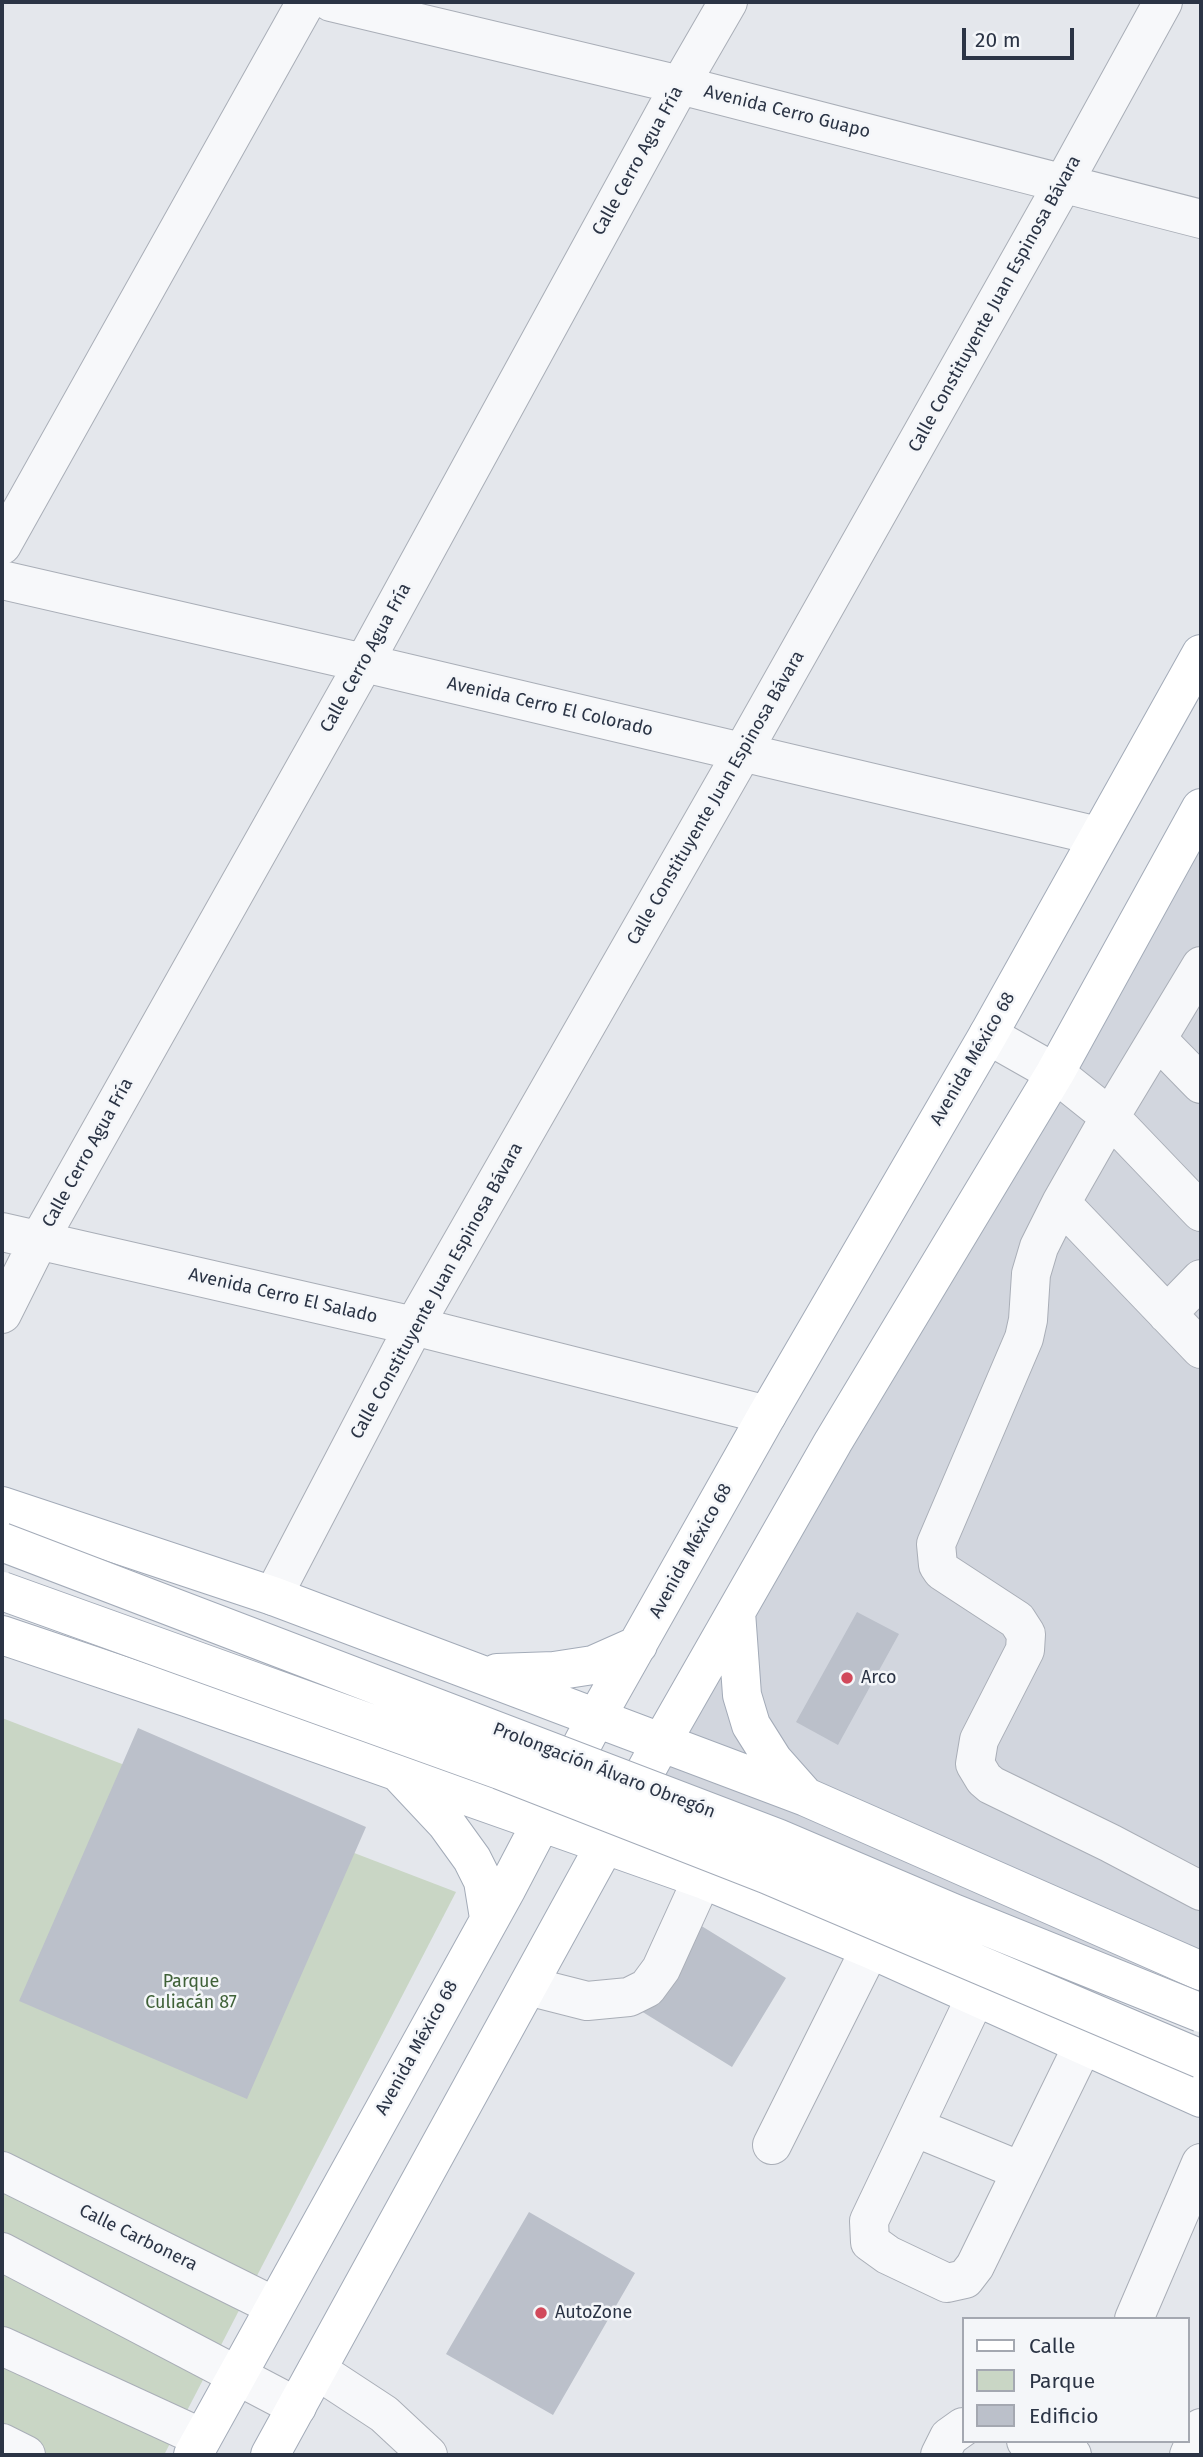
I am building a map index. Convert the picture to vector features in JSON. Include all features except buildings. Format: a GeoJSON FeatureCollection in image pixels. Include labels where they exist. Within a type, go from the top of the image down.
{"type":"FeatureCollection","features":[{"type":"Feature","properties":{"kind":"main road","name":"Avenida México 68"},"geometry":{"type":"LineString","coordinates":[[197,2447],[489,1918],[596,1718],[767,1415],[988,1035],[1201,654]]}},
{"type":"Feature","properties":{"kind":"main road"},"geometry":{"type":"LineString","coordinates":[[270,2455],[661,1742],[833,1442],[1055,1073],[1201,808]]}},
{"type":"Feature","properties":{"kind":"main road"},"geometry":{"type":"LineString","coordinates":[[2,1506],[273,1596],[806,1797],[1201,1971]]}},
{"type":"Feature","properties":{"kind":"main road","name":"Prolongación Álvaro Obregón"},"geometry":{"type":"LineString","coordinates":[[2,1542],[765,1833],[953,1913],[1201,2012]]}},
{"type":"Feature","properties":{"kind":"main road","name":"Prolongación Álvaro Obregón"},"geometry":{"type":"LineString","coordinates":[[2,1591],[500,1770],[766,1874],[1201,2059]]}},
{"type":"Feature","properties":{"kind":"main road"},"geometry":{"type":"LineString","coordinates":[[736,1612],[742,1695],[751,1724],[773,1760],[806,1797]]}},
{"type":"Feature","properties":{"kind":"main road"},"geometry":{"type":"LineString","coordinates":[[2,1635],[607,1844],[702,1880],[870,1949],[1201,2098]]}},
{"type":"Feature","properties":{"kind":"main road"},"geometry":{"type":"LineString","coordinates":[[478,1673],[554,1671],[593,1665],[638,1645]]}},
{"type":"Feature","properties":{"kind":"main road"},"geometry":{"type":"LineString","coordinates":[[397,1771],[446,1823],[472,1859],[482,1881],[489,1918]]}},
{"type":"Feature","properties":{"kind":"street"},"geometry":{"type":"LineString","coordinates":[[2,545],[306,2]]}},
{"type":"Feature","properties":{"kind":"street","name":"Avenida Cerro Guapo"},"geometry":{"type":"LineString","coordinates":[[331,2],[680,85],[1201,219]]}},
{"type":"Feature","properties":{"kind":"street","name":"Calle Cerro Agua Fría"},"geometry":{"type":"LineString","coordinates":[[2,1314],[38,1242],[364,663],[728,2]]}},
{"type":"Feature","properties":{"kind":"street","name":"Calle Constituyente Juan Espinosa Bávara"},"geometry":{"type":"LineString","coordinates":[[273,1596],[414,1326],[742,753],[1163,2]]}},
{"type":"Feature","properties":{"kind":"street","name":"Avenida Cerro El Colorado"},"geometry":{"type":"LineString","coordinates":[[2,580],[1098,836]]}},
{"type":"Feature","properties":{"kind":"street"},"geometry":{"type":"LineString","coordinates":[[1201,965],[1060,1203],[1031,1274],[1024,1338],[936,1544],[938,1565],[942,1571],[1017,1620],[1026,1634],[1025,1650],[979,1740],[975,1764],[984,1779],[1201,1891]]}},
{"type":"Feature","properties":{"kind":"street"},"geometry":{"type":"LineString","coordinates":[[988,1035],[1055,1073],[1110,1117],[1201,1212]]}},
{"type":"Feature","properties":{"kind":"street"},"geometry":{"type":"LineString","coordinates":[[1157,1039],[1201,1084]]}},
{"type":"Feature","properties":{"kind":"street"},"geometry":{"type":"LineString","coordinates":[[1060,1203],[1201,1349]]}},
{"type":"Feature","properties":{"kind":"street","name":"Avenida Cerro El Salado"},"geometry":{"type":"LineString","coordinates":[[2,1232],[414,1326],[767,1415]]}},
{"type":"Feature","properties":{"kind":"street"},"geometry":{"type":"LineString","coordinates":[[1167,1314],[1201,1279]]}},
{"type":"Feature","properties":{"kind":"street"},"geometry":{"type":"LineString","coordinates":[[528,1986],[587,2001],[629,1997],[647,1988],[660,1969],[702,1880]]}},
{"type":"Feature","properties":{"kind":"street"},"geometry":{"type":"LineString","coordinates":[[772,2145],[870,1949]]}},
{"type":"Feature","properties":{"kind":"street"},"geometry":{"type":"LineString","coordinates":[[976,1996],[869,2221],[870,2242],[888,2255],[947,2283],[965,2279],[975,2266],[1083,2045]]}},
{"type":"Feature","properties":{"kind":"street"},"geometry":{"type":"LineString","coordinates":[[914,2127],[1021,2171]]}},
{"type":"Feature","properties":{"kind":"street"},"geometry":{"type":"LineString","coordinates":[[1135,2317],[1201,2163]]}},
{"type":"Feature","properties":{"kind":"street","name":"Calle Carbonera"},"geometry":{"type":"LineString","coordinates":[[2,2171],[274,2306]]}},
{"type":"Feature","properties":{"kind":"street"},"geometry":{"type":"LineString","coordinates":[[2,2252],[297,2407]]}},
{"type":"Feature","properties":{"kind":"street"},"geometry":{"type":"LineString","coordinates":[[2,2346],[197,2447]]}},
{"type":"Feature","properties":{"kind":"street"},"geometry":{"type":"LineString","coordinates":[[317,2370],[384,2414],[428,2455]]}},
{"type":"Feature","properties":{"kind":"street"},"geometry":{"type":"LineString","coordinates":[[940,2455],[949,2437],[962,2428]]}},
{"type":"Feature","properties":{"kind":"street"},"geometry":{"type":"LineString","coordinates":[[1189,2455],[1201,2428]]}},
{"type":"Feature","properties":{"kind":"street"},"geometry":{"type":"LineString","coordinates":[[1033,2443],[1073,2455]]}},
{"type":"Feature","properties":{"kind":"street"},"geometry":{"type":"LineString","coordinates":[[2,2444],[26,2455]]}},
{"type":"Feature","properties":{"kind":"shaded area"},"geometry":{"type":"Polygon","coordinates":[[[1201,798],[1201,2012],[637,1783],[1201,798]]]}},
{"type":"Feature","properties":{"kind":"green space","name":"Parque Culiacán 87"},"geometry":{"type":"Polygon","coordinates":[[[2,1718],[456,1892],[164,2455],[2,2455],[2,1718]]]}},
{"type":"Feature","properties":{"kind":"place","name":"Arco"},"geometry":{"type":"Point","coordinates":[847,1678]}},
{"type":"Feature","properties":{"kind":"place","name":"AutoZone"},"geometry":{"type":"Point","coordinates":[541,2313]}}]}
